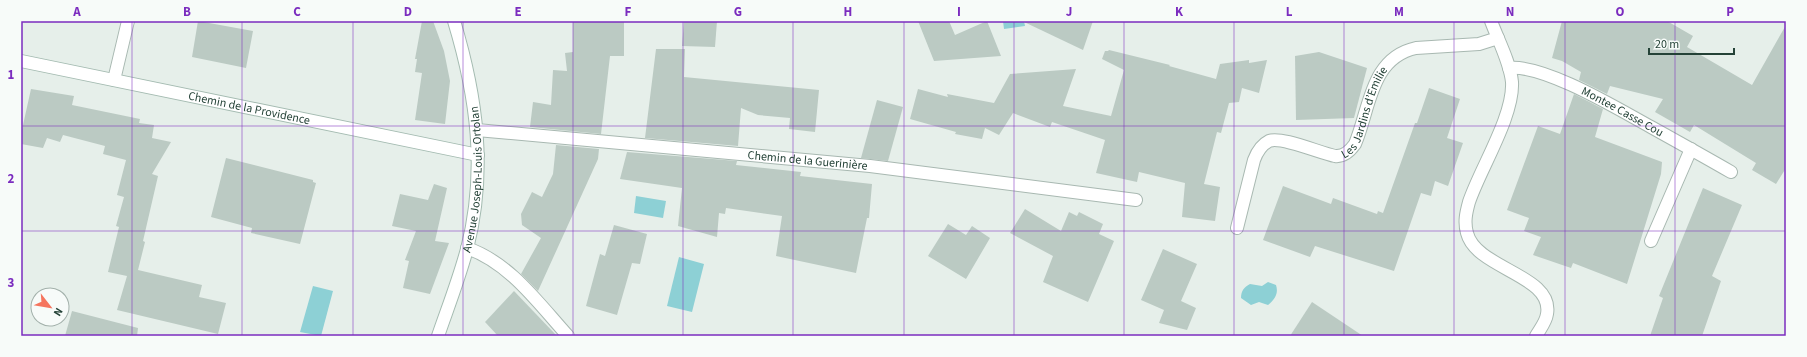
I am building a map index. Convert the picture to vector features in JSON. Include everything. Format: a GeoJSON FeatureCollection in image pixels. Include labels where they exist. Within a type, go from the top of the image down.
{"type":"FeatureCollection","features":[{"type":"Feature","properties":{"kind":"street"},"geometry":{"type":"LineString","coordinates":[[114,80],[128,21]]}},
{"type":"Feature","properties":{"kind":"street","name":"Avenue Joseph-Louis Ortolan"},"geometry":{"type":"LineString","coordinates":[[438,336],[467,248],[476,192],[478,155],[478,130],[474,103],[454,21]]}},
{"type":"Feature","properties":{"kind":"street"},"geometry":{"type":"LineString","coordinates":[[1492,21],[1509,68],[1512,92],[1493,147],[1473,192],[1466,216],[1467,234],[1471,243],[1477,250],[1542,292],[1546,299],[1547,314],[1545,322],[1536,336]]}},
{"type":"Feature","properties":{"kind":"street","name":"Les Jardins d’Emilie"},"geometry":{"type":"LineString","coordinates":[[1238,228],[1253,164],[1257,152],[1265,143],[1275,140],[1334,156],[1344,154],[1350,150],[1357,139],[1376,78],[1393,59],[1407,50],[1416,48],[1479,44],[1498,38]]}},
{"type":"Feature","properties":{"kind":"street","name":"Chemin de la Providence"},"geometry":{"type":"LineString","coordinates":[[21,61],[478,155]]}},
{"type":"Feature","properties":{"kind":"street","name":"Montee Casse Cou"},"geometry":{"type":"LineString","coordinates":[[1509,68],[1518,67],[1553,77],[1627,114],[1731,172]]}},
{"type":"Feature","properties":{"kind":"street","name":"Chemin de la Guerinière"},"geometry":{"type":"LineString","coordinates":[[478,130],[870,166],[1136,200]]}},
{"type":"Feature","properties":{"kind":"street"},"geometry":{"type":"LineString","coordinates":[[1651,241],[1691,149]]}},
{"type":"Feature","properties":{"kind":"street"},"geometry":{"type":"LineString","coordinates":[[467,248],[483,254],[502,266],[568,336]]}},
{"type":"Feature","properties":{"kind":"water"},"geometry":{"type":"Polygon","coordinates":[[[1003,21],[1024,21],[1025,26],[1004,29],[1003,21]]]}},
{"type":"Feature","properties":{"kind":"water"},"geometry":{"type":"Polygon","coordinates":[[[636,196],[666,201],[663,218],[634,213],[636,196]]]}},
{"type":"Feature","properties":{"kind":"water"},"geometry":{"type":"Polygon","coordinates":[[[679,257],[704,264],[692,312],[667,306],[679,257]]]}},
{"type":"Feature","properties":{"kind":"water"},"geometry":{"type":"Polygon","coordinates":[[[1268,282],[1276,285],[1277,291],[1274,299],[1268,305],[1259,302],[1251,305],[1241,298],[1242,291],[1248,285],[1262,286],[1268,282]]]}},
{"type":"Feature","properties":{"kind":"water"},"geometry":{"type":"Polygon","coordinates":[[[313,286],[333,291],[321,336],[300,332],[313,286]]]}},
{"type":"Feature","properties":{"kind":"building"},"geometry":{"type":"Polygon","coordinates":[[[198,21],[253,31],[246,68],[192,57],[198,21]]]}},
{"type":"Feature","properties":{"kind":"building"},"geometry":{"type":"Polygon","coordinates":[[[422,21],[433,21],[444,51],[450,81],[445,124],[415,120],[422,73],[415,72],[417,59],[415,59],[422,21]]]}},
{"type":"Feature","properties":{"kind":"building"},"geometry":{"type":"Polygon","coordinates":[[[573,21],[624,21],[624,56],[610,56],[601,134],[530,127],[533,102],[551,105],[553,70],[567,71],[565,53],[573,52],[573,21]]]}},
{"type":"Feature","properties":{"kind":"building"},"geometry":{"type":"Polygon","coordinates":[[[684,21],[717,21],[715,47],[682,46],[684,21]]]}},
{"type":"Feature","properties":{"kind":"building"},"geometry":{"type":"Polygon","coordinates":[[[918,21],[949,21],[955,35],[987,21],[1001,56],[934,61],[918,21]]]}},
{"type":"Feature","properties":{"kind":"building"},"geometry":{"type":"Polygon","coordinates":[[[1022,21],[1093,21],[1083,50],[1022,21]]]}},
{"type":"Feature","properties":{"kind":"building"},"geometry":{"type":"Polygon","coordinates":[[[1562,21],[1667,21],[1693,36],[1687,47],[1752,85],[1786,25],[1786,168],[1776,184],[1752,170],[1756,163],[1694,125],[1690,132],[1655,112],[1663,99],[1610,86],[1607,94],[1579,80],[1581,72],[1562,61],[1552,58],[1562,21]]]}},
{"type":"Feature","properties":{"kind":"building"},"geometry":{"type":"Polygon","coordinates":[[[656,49],[685,49],[684,77],[819,90],[815,132],[789,129],[790,118],[758,115],[741,108],[738,146],[645,138],[656,49]]]}},
{"type":"Feature","properties":{"kind":"building"},"geometry":{"type":"Polygon","coordinates":[[[1109,50],[1170,65],[1169,66],[1216,79],[1220,64],[1249,60],[1249,63],[1267,60],[1259,93],[1242,88],[1239,102],[1229,103],[1221,133],[1217,132],[1204,184],[1220,187],[1215,221],[1182,217],[1185,183],[1139,172],[1137,182],[1096,173],[1105,140],[1052,122],[1050,127],[1013,113],[999,135],[985,128],[982,139],[955,134],[956,132],[910,119],[918,89],[948,97],[947,94],[994,103],[1010,74],[1076,69],[1063,106],[1111,116],[1124,70],[1102,59],[1105,51],[1109,50]]]}},
{"type":"Feature","properties":{"kind":"building"},"geometry":{"type":"Polygon","coordinates":[[[1319,52],[1367,68],[1354,118],[1296,120],[1295,56],[1319,52]]]}},
{"type":"Feature","properties":{"kind":"building"},"geometry":{"type":"Polygon","coordinates":[[[1429,88],[1460,99],[1447,138],[1463,143],[1448,186],[1435,181],[1431,196],[1421,193],[1394,271],[1315,246],[1310,257],[1263,240],[1283,186],[1331,204],[1333,198],[1377,214],[1378,211],[1383,213],[1429,88]]]}},
{"type":"Feature","properties":{"kind":"building"},"geometry":{"type":"Polygon","coordinates":[[[31,89],[74,96],[72,105],[140,119],[139,123],[154,125],[152,138],[171,142],[152,174],[158,176],[138,270],[202,285],[199,297],[226,303],[218,334],[117,310],[127,276],[108,272],[119,227],[116,226],[124,197],[117,195],[126,160],[103,154],[105,146],[63,135],[60,142],[47,138],[43,148],[21,144],[21,134],[31,89]]]}},
{"type":"Feature","properties":{"kind":"building"},"geometry":{"type":"Polygon","coordinates":[[[1574,94],[1603,109],[1595,137],[1662,162],[1661,174],[1627,284],[1573,263],[1571,268],[1533,255],[1541,237],[1524,231],[1529,218],[1507,210],[1538,126],[1560,134],[1574,94]]]}},
{"type":"Feature","properties":{"kind":"building"},"geometry":{"type":"Polygon","coordinates":[[[877,100],[903,107],[888,161],[861,158],[877,100]]]}},
{"type":"Feature","properties":{"kind":"building"},"geometry":{"type":"Polygon","coordinates":[[[556,145],[599,149],[598,159],[538,291],[521,274],[541,238],[522,225],[521,214],[532,192],[542,197],[553,174],[556,145]]]}},
{"type":"Feature","properties":{"kind":"building"},"geometry":{"type":"Polygon","coordinates":[[[627,152],[737,161],[736,165],[801,172],[800,176],[872,184],[869,218],[867,218],[856,273],[776,256],[782,216],[726,208],[725,214],[719,213],[717,237],[678,226],[682,188],[620,179],[627,152]]]}},
{"type":"Feature","properties":{"kind":"building"},"geometry":{"type":"Polygon","coordinates":[[[226,158],[313,180],[313,182],[316,183],[300,244],[251,233],[252,228],[211,217],[226,158]]]}},
{"type":"Feature","properties":{"kind":"building"},"geometry":{"type":"Polygon","coordinates":[[[434,184],[447,188],[435,241],[449,243],[430,294],[403,288],[409,261],[405,260],[416,231],[392,226],[400,194],[428,200],[434,184]]]}},
{"type":"Feature","properties":{"kind":"building"},"geometry":{"type":"Polygon","coordinates":[[[1703,188],[1742,205],[1712,276],[1721,281],[1702,336],[1650,336],[1663,298],[1659,296],[1703,188]]]}},
{"type":"Feature","properties":{"kind":"building"},"geometry":{"type":"Polygon","coordinates":[[[1025,209],[1061,231],[1069,212],[1077,216],[1079,212],[1103,224],[1099,234],[1114,241],[1088,302],[1043,282],[1053,256],[1010,233],[1025,209]]]}},
{"type":"Feature","properties":{"kind":"building"},"geometry":{"type":"Polygon","coordinates":[[[948,224],[966,235],[972,226],[990,238],[966,279],[928,256],[948,224]]]}},
{"type":"Feature","properties":{"kind":"building"},"geometry":{"type":"Polygon","coordinates":[[[614,225],[647,234],[640,264],[632,263],[617,315],[586,306],[600,254],[605,256],[614,225]]]}},
{"type":"Feature","properties":{"kind":"building"},"geometry":{"type":"Polygon","coordinates":[[[1163,249],[1197,264],[1181,301],[1196,308],[1187,330],[1159,323],[1164,310],[1141,300],[1163,249]]]}},
{"type":"Feature","properties":{"kind":"building"},"geometry":{"type":"Polygon","coordinates":[[[514,291],[557,336],[498,336],[485,322],[514,291]]]}},
{"type":"Feature","properties":{"kind":"building"},"geometry":{"type":"Polygon","coordinates":[[[1312,302],[1363,336],[1290,336],[1312,302]]]}},
{"type":"Feature","properties":{"kind":"building"},"geometry":{"type":"Polygon","coordinates":[[[72,311],[138,328],[137,336],[65,336],[68,327],[70,327],[72,311]]]}}]}
